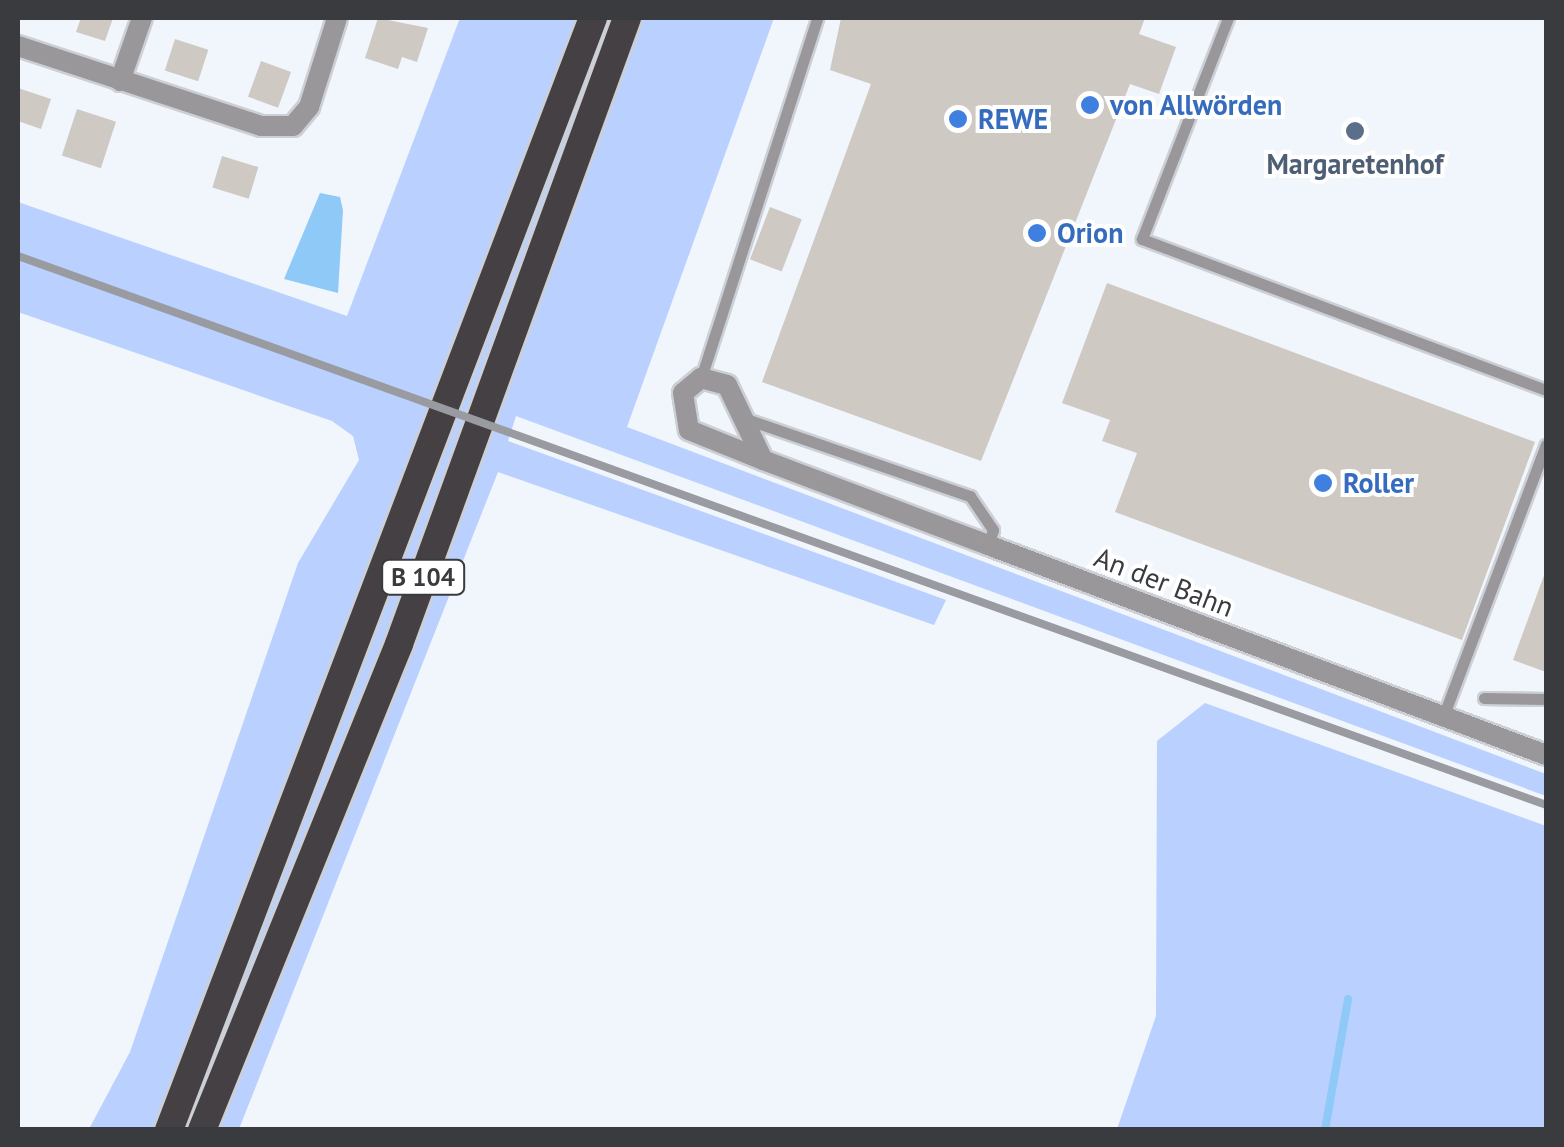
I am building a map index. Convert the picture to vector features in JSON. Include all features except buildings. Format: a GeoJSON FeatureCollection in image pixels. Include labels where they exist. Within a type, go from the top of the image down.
{"type":"FeatureCollection","features":[{"type":"Feature","properties":{"kind":"highway","name":"B 104"},"geometry":{"type":"LineString","coordinates":[[170,1130],[593,18]]}},
{"type":"Feature","properties":{"kind":"highway","name":"B 104"},"geometry":{"type":"LineString","coordinates":[[202,1130],[399,644],[627,18]]}},
{"type":"Feature","properties":{"kind":"street"},"geometry":{"type":"LineString","coordinates":[[120,82],[142,18]]}},
{"type":"Feature","properties":{"kind":"street"},"geometry":{"type":"LineString","coordinates":[[18,46],[261,126],[292,126],[309,107],[337,18]]}},
{"type":"Feature","properties":{"kind":"street"},"geometry":{"type":"LineString","coordinates":[[701,378],[727,385],[749,420],[763,460]]}},
{"type":"Feature","properties":{"kind":"street","name":"An der Bahn"},"geometry":{"type":"LineString","coordinates":[[701,378],[682,394],[689,430],[1546,755]]}},
{"type":"Feature","properties":{"kind":"lane"},"geometry":{"type":"LineString","coordinates":[[701,378],[817,18]]}},
{"type":"Feature","properties":{"kind":"lane"},"geometry":{"type":"LineString","coordinates":[[1228,18],[1142,240],[1546,390]]}},
{"type":"Feature","properties":{"kind":"lane"},"geometry":{"type":"LineString","coordinates":[[749,420],[970,496],[993,530],[988,546]]}},
{"type":"Feature","properties":{"kind":"lane"},"geometry":{"type":"LineString","coordinates":[[1444,718],[1546,444]]}},
{"type":"Feature","properties":{"kind":"lane"},"geometry":{"type":"LineString","coordinates":[[1484,698],[1546,699]]}},
{"type":"Feature","properties":{"kind":"shaded area"},"geometry":{"type":"Polygon","coordinates":[[[460,18],[774,18],[627,427],[1546,774],[1546,796],[516,416],[508,441],[946,600],[934,625],[498,472],[239,1129],[89,1129],[130,1052],[298,563],[359,460],[353,436],[332,421],[18,312],[18,202],[347,316],[460,18]]]}},
{"type":"Feature","properties":{"kind":"shaded area"},"geometry":{"type":"Polygon","coordinates":[[[320,193],[340,197],[343,210],[338,293],[284,279],[320,193]]]}},
{"type":"Feature","properties":{"kind":"shaded area"},"geometry":{"type":"Polygon","coordinates":[[[1205,703],[1546,826],[1546,1129],[1117,1129],[1156,1016],[1157,741],[1205,703]]]}},
{"type":"Feature","properties":{"kind":"waterway"},"geometry":{"type":"LineString","coordinates":[[1325,1130],[1348,999]]}},
{"type":"Feature","properties":{"kind":"railway"},"geometry":{"type":"LineString","coordinates":[[18,256],[1546,805]]}},
{"type":"Feature","properties":{"kind":"place","name":"von Allwörden"},"geometry":{"type":"Point","coordinates":[1090,105]}},
{"type":"Feature","properties":{"kind":"place","name":"REWE"},"geometry":{"type":"Point","coordinates":[958,119]}},
{"type":"Feature","properties":{"kind":"place","name":"Margaretenhof"},"geometry":{"type":"Point","coordinates":[1355,131]}},
{"type":"Feature","properties":{"kind":"place","name":"Orion"},"geometry":{"type":"Point","coordinates":[1037,233]}},
{"type":"Feature","properties":{"kind":"place","name":"Roller"},"geometry":{"type":"Point","coordinates":[1323,483]}}]}
